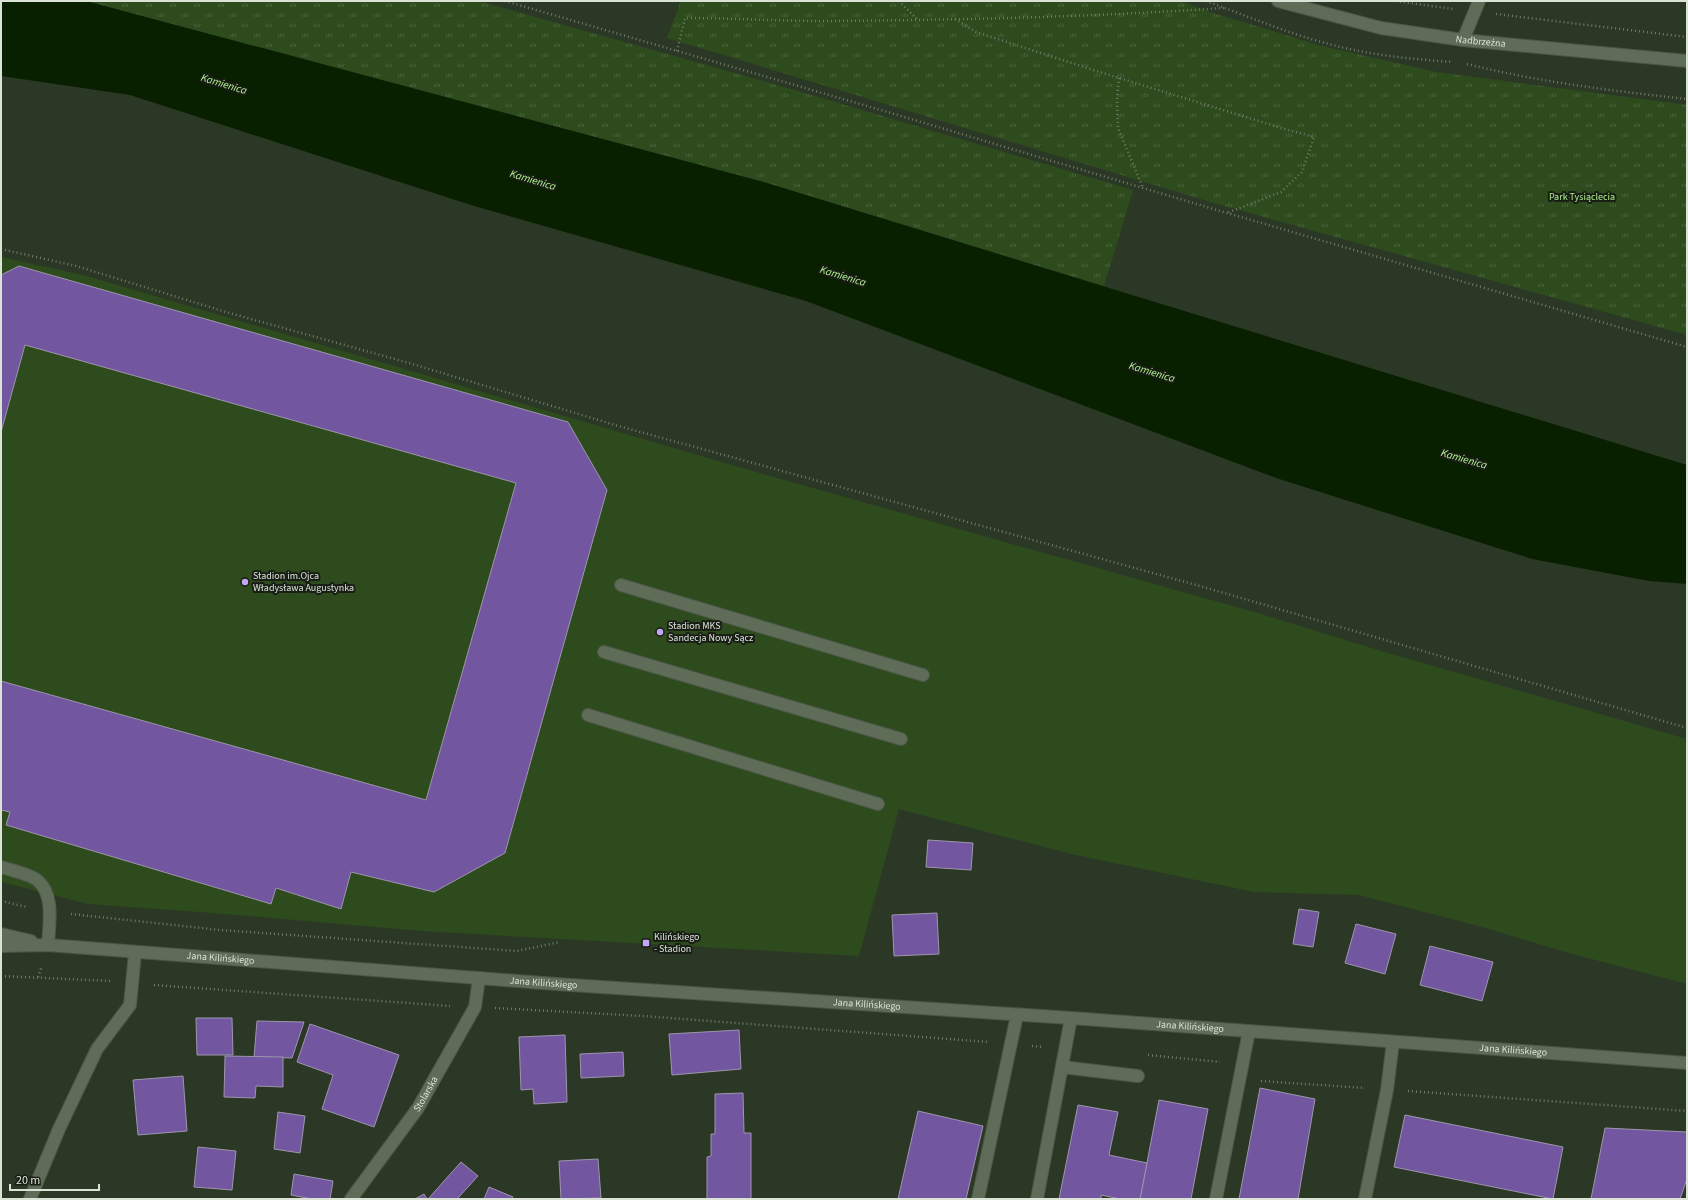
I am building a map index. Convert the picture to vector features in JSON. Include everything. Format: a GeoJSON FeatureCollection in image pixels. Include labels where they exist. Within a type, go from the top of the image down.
{"type":"FeatureCollection","features":[{"type":"Feature","properties":{"kind":"main road","name":"Nadbrzeżna"},"geometry":{"type":"LineString","coordinates":[[1278,1],[1381,28],[1462,40],[1687,61]]}},
{"type":"Feature","properties":{"kind":"main road"},"geometry":{"type":"LineString","coordinates":[[1462,40],[1477,6]]}},
{"type":"Feature","properties":{"kind":"main road"},"geometry":{"type":"LineString","coordinates":[[621,585],[923,675]]}},
{"type":"Feature","properties":{"kind":"main road"},"geometry":{"type":"LineString","coordinates":[[604,652],[901,739]]}},
{"type":"Feature","properties":{"kind":"main road"},"geometry":{"type":"LineString","coordinates":[[588,715],[878,804]]}},
{"type":"Feature","properties":{"kind":"main road"},"geometry":{"type":"LineString","coordinates":[[1,867],[36,879],[46,889],[50,912],[48,945]]}},
{"type":"Feature","properties":{"kind":"main road","name":"Jana Kilińskiego"},"geometry":{"type":"LineString","coordinates":[[1,934],[48,945]]}},
{"type":"Feature","properties":{"kind":"main road","name":"Jana Kilińskiego"},"geometry":{"type":"LineString","coordinates":[[1,946],[48,945],[135,953],[479,978],[1018,1016],[1071,1018],[1687,1063]]}},
{"type":"Feature","properties":{"kind":"main road"},"geometry":{"type":"LineString","coordinates":[[30,1199],[59,1129],[97,1049],[130,1005],[135,953]]}},
{"type":"Feature","properties":{"kind":"main road","name":"Stolarska"},"geometry":{"type":"LineString","coordinates":[[351,1199],[418,1108],[475,1007],[479,978]]}},
{"type":"Feature","properties":{"kind":"main road"},"geometry":{"type":"LineString","coordinates":[[978,1199],[1018,1016]]}},
{"type":"Feature","properties":{"kind":"main road"},"geometry":{"type":"LineString","coordinates":[[1037,1199],[1071,1018]]}},
{"type":"Feature","properties":{"kind":"main road"},"geometry":{"type":"LineString","coordinates":[[1216,1199],[1249,1031]]}},
{"type":"Feature","properties":{"kind":"main road"},"geometry":{"type":"LineString","coordinates":[[1365,1199],[1387,1090],[1393,1042]]}},
{"type":"Feature","properties":{"kind":"main road"},"geometry":{"type":"LineString","coordinates":[[1062,1067],[1138,1076]]}},
{"type":"Feature","properties":{"kind":"path"},"geometry":{"type":"LineString","coordinates":[[504,1],[889,112],[1227,214],[1687,348]]}},
{"type":"Feature","properties":{"kind":"path"},"geometry":{"type":"LineString","coordinates":[[899,1],[917,19]]}},
{"type":"Feature","properties":{"kind":"path"},"geometry":{"type":"LineString","coordinates":[[1396,1],[1477,6],[1687,37]]}},
{"type":"Feature","properties":{"kind":"path"},"geometry":{"type":"LineString","coordinates":[[677,51],[685,18],[822,21],[954,19],[1140,13],[1224,8]]}},
{"type":"Feature","properties":{"kind":"path"},"geometry":{"type":"LineString","coordinates":[[954,19],[976,32],[1119,78],[1314,137],[1302,172],[1281,192],[1227,214]]}},
{"type":"Feature","properties":{"kind":"path"},"geometry":{"type":"LineString","coordinates":[[1119,78],[1117,99],[1118,128],[1143,188]]}},
{"type":"Feature","properties":{"kind":"path"},"geometry":{"type":"LineString","coordinates":[[1,249],[76,266],[226,312],[409,363],[615,425],[1200,586],[1687,728]]}},
{"type":"Feature","properties":{"kind":"path"},"geometry":{"type":"LineString","coordinates":[[50,912],[220,930],[517,951],[560,942]]}},
{"type":"Feature","properties":{"kind":"path"},"geometry":{"type":"LineString","coordinates":[[1,976],[133,983],[475,1007],[643,1016],[1011,1043],[1065,1050]]}},
{"type":"Feature","properties":{"kind":"path"},"geometry":{"type":"LineString","coordinates":[[1144,1055],[1243,1064]]}},
{"type":"Feature","properties":{"kind":"path"},"geometry":{"type":"LineString","coordinates":[[1240,1079],[1687,1111]]}},
{"type":"Feature","properties":{"kind":"green space"},"geometry":{"type":"Polygon","coordinates":[[[86,1],[479,1],[784,87],[1133,190],[1104,286],[760,181],[86,1]]]}},
{"type":"Feature","properties":{"kind":"green space","name":"Park Tysiąclecia"},"geometry":{"type":"Polygon","coordinates":[[[681,1],[1181,1],[1213,13],[1322,46],[1436,72],[1687,105],[1687,335],[1214,203],[667,38],[681,1]]]}},
{"type":"Feature","properties":{"kind":"green space","name":"Stadion MKS Sandecja Nowy Sącz"},"geometry":{"type":"Polygon","coordinates":[[[1,257],[83,275],[749,470],[1261,614],[1378,650],[1687,739],[1687,984],[1565,952],[1486,928],[1359,895],[1254,892],[1071,854],[899,809],[859,956],[422,931],[88,904],[1,882],[1,257]]]}},
{"type":"Feature","properties":{"kind":"water","name":"Kamienica"},"geometry":{"type":"Polygon","coordinates":[[[1,1],[86,1],[760,181],[1687,465],[1687,584],[1649,581],[1532,559],[1276,478],[806,301],[474,206],[130,95],[1,76],[1,1]]]}},
{"type":"Feature","properties":{"kind":"building"},"geometry":{"type":"Polygon","coordinates":[[[19,266],[568,422],[607,490],[505,853],[434,892],[351,872],[341,909],[276,888],[271,904],[6,825],[10,812],[1,810],[1,681],[426,800],[516,483],[25,345],[1,432],[1,275],[19,266]]]}},
{"type":"Feature","properties":{"kind":"building"},"geometry":{"type":"Polygon","coordinates":[[[928,840],[973,843],[971,870],[926,867],[928,840]]]}},
{"type":"Feature","properties":{"kind":"building"},"geometry":{"type":"Polygon","coordinates":[[[1299,909],[1319,912],[1313,947],[1293,944],[1299,909]]]}},
{"type":"Feature","properties":{"kind":"building"},"geometry":{"type":"Polygon","coordinates":[[[937,913],[939,954],[894,956],[892,915],[937,913]]]}},
{"type":"Feature","properties":{"kind":"building"},"geometry":{"type":"Polygon","coordinates":[[[1356,924],[1396,934],[1385,974],[1345,963],[1356,924]]]}},
{"type":"Feature","properties":{"kind":"building"},"geometry":{"type":"Polygon","coordinates":[[[1430,946],[1493,962],[1482,1001],[1420,985],[1430,946]]]}},
{"type":"Feature","properties":{"kind":"building"},"geometry":{"type":"Polygon","coordinates":[[[196,1018],[232,1018],[233,1055],[197,1055],[196,1018]]]}},
{"type":"Feature","properties":{"kind":"building"},"geometry":{"type":"Polygon","coordinates":[[[257,1021],[304,1022],[292,1058],[254,1057],[257,1021]]]}},
{"type":"Feature","properties":{"kind":"building"},"geometry":{"type":"Polygon","coordinates":[[[310,1024],[399,1055],[374,1127],[322,1109],[333,1075],[297,1062],[310,1024]]]}},
{"type":"Feature","properties":{"kind":"building"},"geometry":{"type":"Polygon","coordinates":[[[739,1030],[741,1069],[672,1075],[669,1034],[739,1030]]]}},
{"type":"Feature","properties":{"kind":"building"},"geometry":{"type":"Polygon","coordinates":[[[565,1035],[567,1102],[534,1104],[533,1089],[521,1090],[519,1037],[565,1035]]]}},
{"type":"Feature","properties":{"kind":"building"},"geometry":{"type":"Polygon","coordinates":[[[623,1052],[624,1076],[581,1078],[580,1054],[623,1052]]]}},
{"type":"Feature","properties":{"kind":"building"},"geometry":{"type":"Polygon","coordinates":[[[225,1056],[283,1057],[283,1087],[256,1086],[255,1098],[224,1097],[225,1056]]]}},
{"type":"Feature","properties":{"kind":"building"},"geometry":{"type":"Polygon","coordinates":[[[183,1076],[187,1131],[138,1135],[133,1080],[183,1076]]]}},
{"type":"Feature","properties":{"kind":"building"},"geometry":{"type":"Polygon","coordinates":[[[1260,1088],[1315,1099],[1298,1199],[1239,1199],[1260,1088]]]}},
{"type":"Feature","properties":{"kind":"building"},"geometry":{"type":"Polygon","coordinates":[[[743,1093],[744,1133],[751,1133],[751,1199],[707,1199],[707,1157],[711,1156],[711,1134],[715,1134],[715,1094],[743,1093]]]}},
{"type":"Feature","properties":{"kind":"building"},"geometry":{"type":"Polygon","coordinates":[[[1159,1100],[1208,1109],[1191,1199],[1140,1199],[1159,1100]]]}},
{"type":"Feature","properties":{"kind":"building"},"geometry":{"type":"Polygon","coordinates":[[[1078,1105],[1118,1112],[1109,1155],[1147,1163],[1140,1199],[1120,1199],[1101,1195],[1101,1199],[1059,1199],[1078,1105]]]}},
{"type":"Feature","properties":{"kind":"building"},"geometry":{"type":"Polygon","coordinates":[[[918,1111],[983,1126],[966,1199],[898,1199],[918,1111]]]}},
{"type":"Feature","properties":{"kind":"building"},"geometry":{"type":"Polygon","coordinates":[[[278,1112],[305,1116],[300,1153],[274,1149],[278,1112]]]}},
{"type":"Feature","properties":{"kind":"building"},"geometry":{"type":"Polygon","coordinates":[[[1405,1115],[1563,1147],[1553,1199],[1394,1167],[1405,1115]]]}},
{"type":"Feature","properties":{"kind":"building"},"geometry":{"type":"Polygon","coordinates":[[[1605,1128],[1687,1132],[1687,1179],[1680,1199],[1591,1199],[1605,1128]]]}},
{"type":"Feature","properties":{"kind":"building"},"geometry":{"type":"Polygon","coordinates":[[[198,1147],[236,1151],[232,1190],[194,1187],[198,1147]]]}},
{"type":"Feature","properties":{"kind":"building"},"geometry":{"type":"Polygon","coordinates":[[[598,1159],[601,1198],[561,1199],[559,1161],[598,1159]]]}},
{"type":"Feature","properties":{"kind":"building"},"geometry":{"type":"Polygon","coordinates":[[[461,1162],[478,1176],[457,1199],[428,1199],[461,1162]]]}},
{"type":"Feature","properties":{"kind":"building"},"geometry":{"type":"Polygon","coordinates":[[[294,1174],[333,1181],[330,1199],[312,1199],[291,1195],[294,1174]]]}},
{"type":"Feature","properties":{"kind":"building"},"geometry":{"type":"Polygon","coordinates":[[[489,1187],[513,1197],[512,1199],[484,1199],[489,1187]]]}},
{"type":"Feature","properties":{"kind":"building"},"geometry":{"type":"Polygon","coordinates":[[[424,1194],[427,1199],[415,1199],[424,1194]]]}},
{"type":"Feature","properties":{"kind":"place","name":"Stadion im.Ojca Władysława Augustynka"},"geometry":{"type":"Point","coordinates":[245,582]}},
{"type":"Feature","properties":{"kind":"place","name":"Stadion MKS Sandecja Nowy Sącz"},"geometry":{"type":"Point","coordinates":[660,632]}},
{"type":"Feature","properties":{"kind":"place","name":"Kilińskiego - Stadion"},"geometry":{"type":"Point","coordinates":[646,943]}}]}
